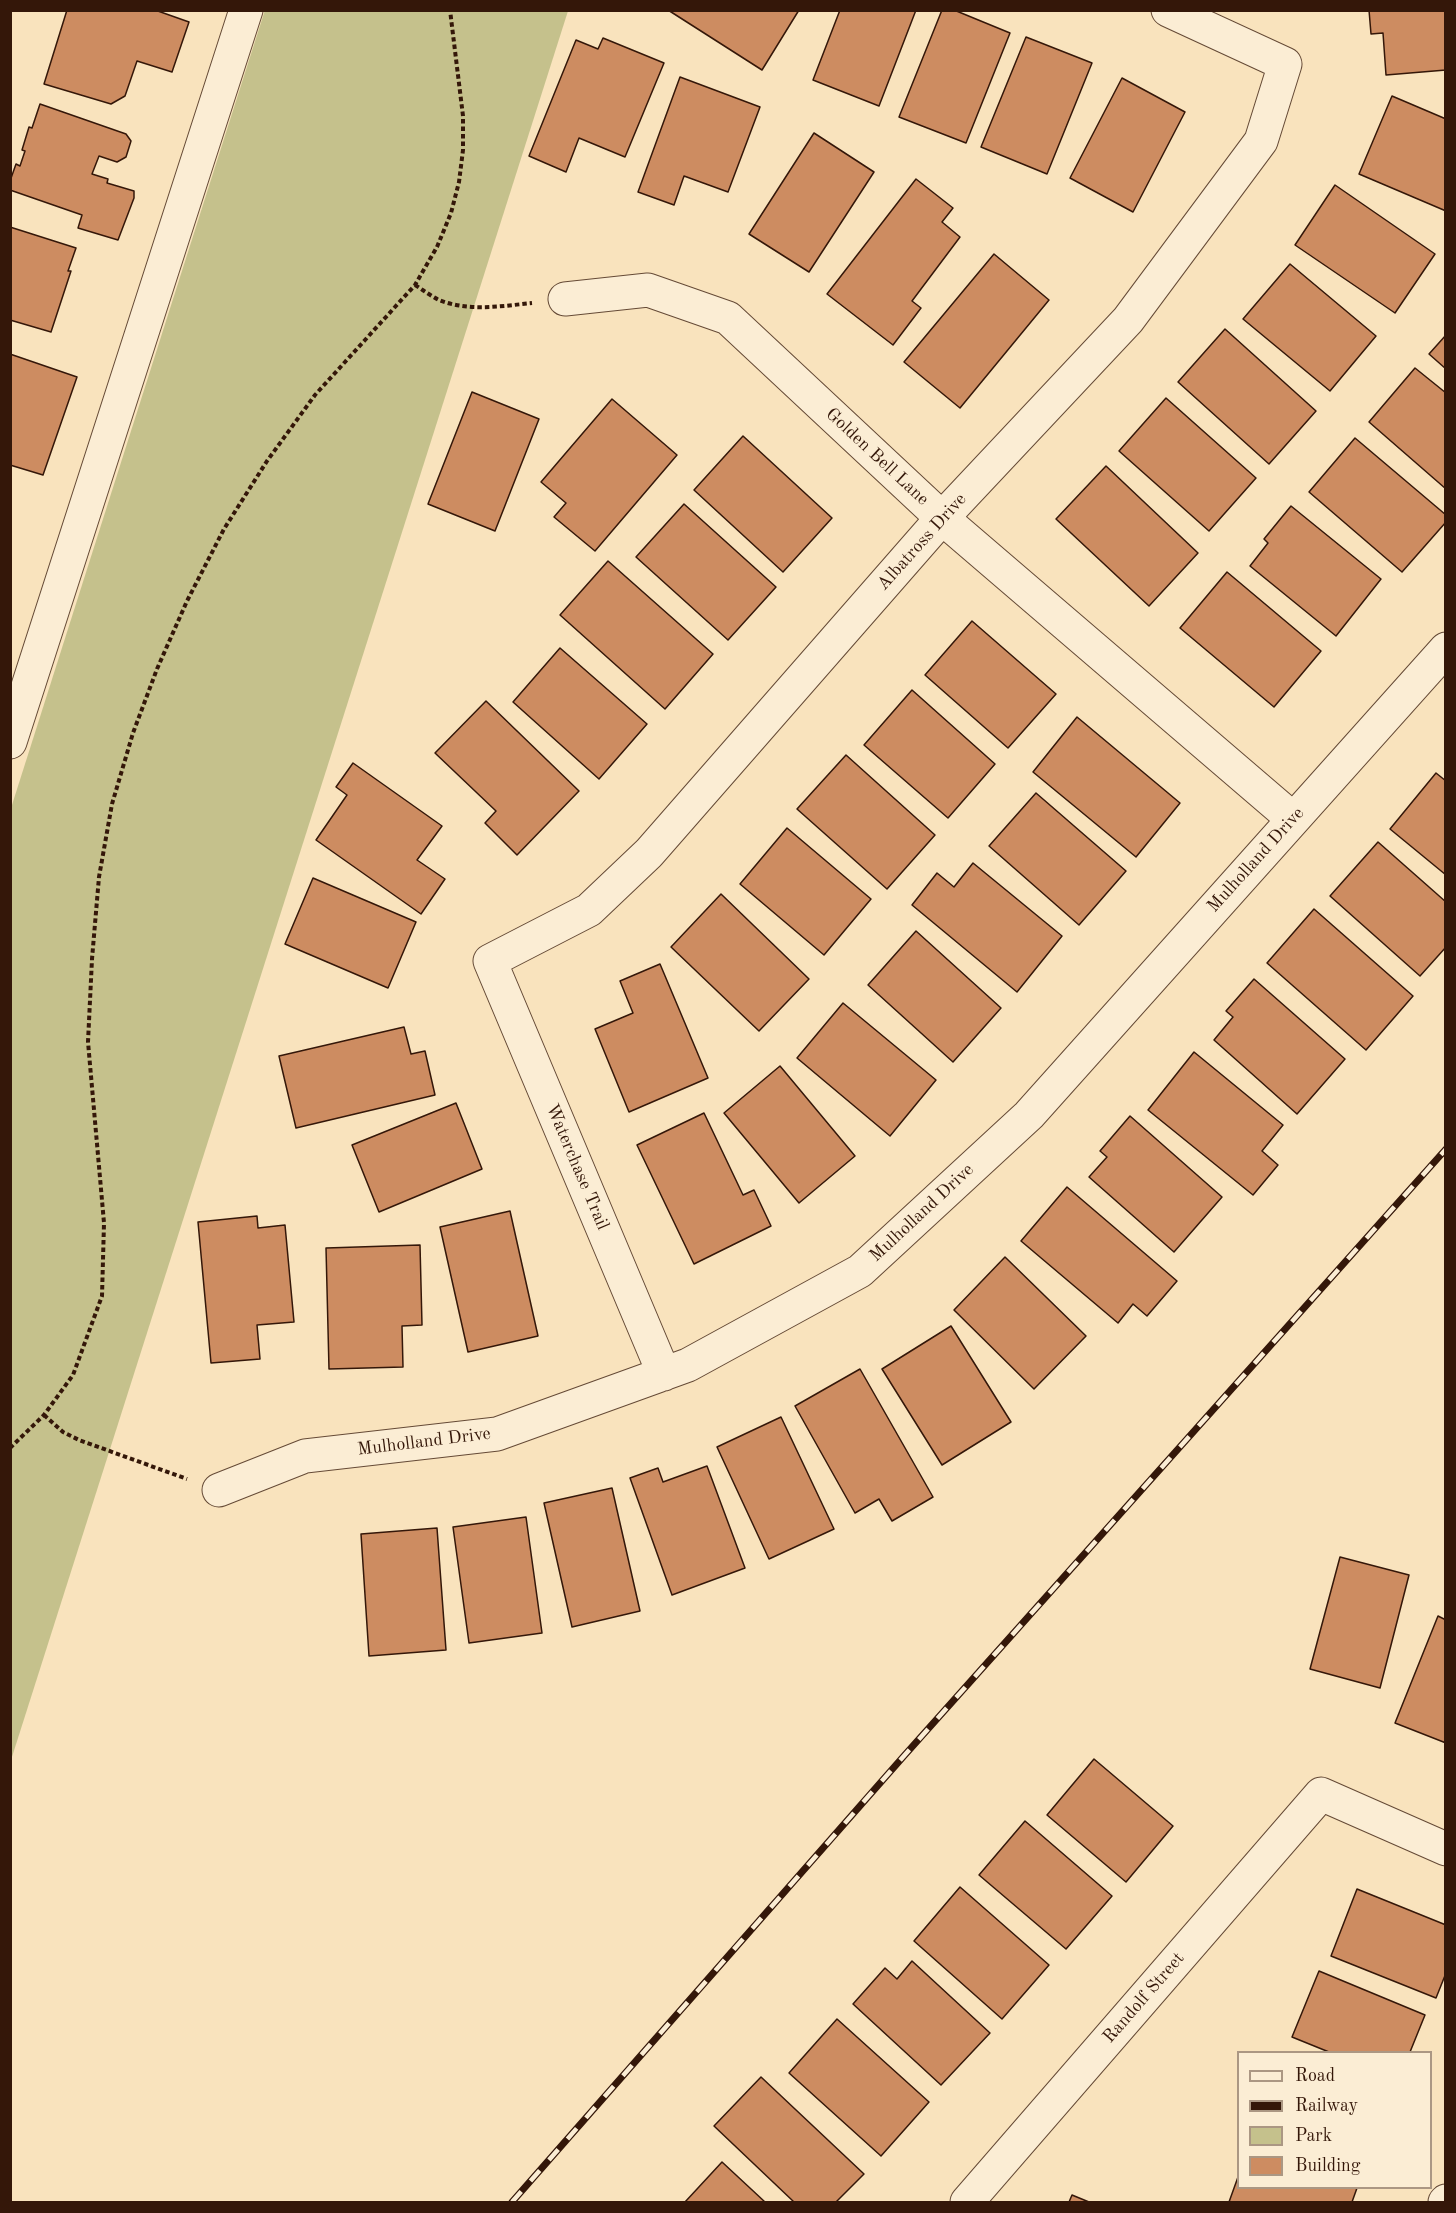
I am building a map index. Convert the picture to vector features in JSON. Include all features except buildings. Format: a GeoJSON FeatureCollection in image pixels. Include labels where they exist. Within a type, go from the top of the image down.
{"type":"FeatureCollection","features":[{"type":"Feature","properties":{"kind":"street"},"geometry":{"type":"LineString","coordinates":[[13,725],[246,10]]}},
{"type":"Feature","properties":{"kind":"street","name":"Albatross Drive"},"geometry":{"type":"LineString","coordinates":[[490,961],[589,910],[649,853],[942,518],[1128,320],[1262,141],[1285,64],[1168,10]]}},
{"type":"Feature","properties":{"kind":"street","name":"Golden Bell Lane"},"geometry":{"type":"LineString","coordinates":[[565,299],[648,290],[728,318],[942,518],[1293,819]]}},
{"type":"Feature","properties":{"kind":"street","name":"Mulholland Drive"},"geometry":{"type":"LineString","coordinates":[[219,1490],[305,1456],[497,1434],[688,1365],[860,1271],[1029,1114],[1446,649]]}},
{"type":"Feature","properties":{"kind":"street","name":"Waterchase Trail"},"geometry":{"type":"LineString","coordinates":[[490,961],[664,1374]]}},
{"type":"Feature","properties":{"kind":"street","name":"Randolf Street"},"geometry":{"type":"LineString","coordinates":[[967,2202],[1321,1794],[1446,1849]]}},
{"type":"Feature","properties":{"kind":"path"},"geometry":{"type":"LineString","coordinates":[[10,1448],[45,1415],[74,1375],[102,1296],[104,1223],[87,1042],[99,877],[112,804],[132,733],[187,602],[224,530],[267,461],[315,395],[415,285],[437,248],[451,213],[459,182],[463,150],[463,116],[450,10]]}},
{"type":"Feature","properties":{"kind":"path"},"geometry":{"type":"LineString","coordinates":[[415,285],[439,299],[459,306],[485,307],[565,299]]}},
{"type":"Feature","properties":{"kind":"path"},"geometry":{"type":"LineString","coordinates":[[45,1415],[63,1432],[79,1440],[219,1490]]}},
{"type":"Feature","properties":{"kind":"green space"},"geometry":{"type":"Polygon","coordinates":[[[265,10],[568,11],[11,1760],[11,808],[265,10]]]}},
{"type":"Feature","properties":{"kind":"railway"},"geometry":{"type":"LineString","coordinates":[[512,2202],[903,1757],[1446,1149]]}}]}
